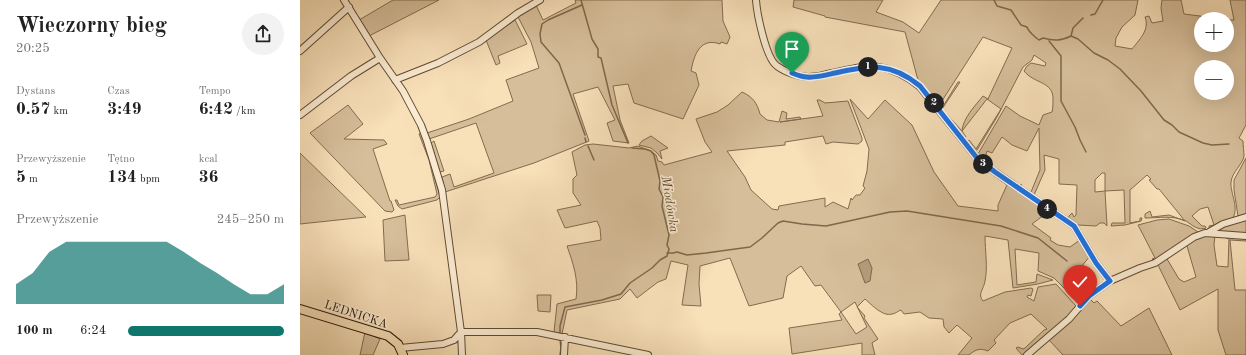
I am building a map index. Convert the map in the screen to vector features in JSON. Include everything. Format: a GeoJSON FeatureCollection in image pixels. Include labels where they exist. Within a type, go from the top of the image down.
{"type":"FeatureCollection","features":[{"type":"Feature","properties":{"kind":"main road","name":"LEDNICKA"},"geometry":{"type":"LineString","coordinates":[[300,309],[382,334],[395,341],[402,351]]}},
{"type":"Feature","properties":{"kind":"street"},"geometry":{"type":"LineString","coordinates":[[344,0],[380,58],[403,91],[421,125],[442,190],[461,332],[462,355]]}},
{"type":"Feature","properties":{"kind":"street"},"geometry":{"type":"LineString","coordinates":[[395,80],[438,63],[479,42],[514,16],[540,0]]}},
{"type":"Feature","properties":{"kind":"street"},"geometry":{"type":"LineString","coordinates":[[756,0],[757,12],[766,46],[776,66],[808,78],[857,68],[877,67],[889,69],[912,80],[920,86],[980,161],[1051,212],[1074,226],[1096,263],[1110,281]]}},
{"type":"Feature","properties":{"kind":"street"},"geometry":{"type":"LineString","coordinates":[[300,51],[348,8]]}},
{"type":"Feature","properties":{"kind":"street"},"geometry":{"type":"LineString","coordinates":[[300,114],[349,78],[380,58]]}},
{"type":"Feature","properties":{"kind":"street"},"geometry":{"type":"LineString","coordinates":[[1210,232],[1223,224],[1246,217]]}},
{"type":"Feature","properties":{"kind":"street"},"geometry":{"type":"LineString","coordinates":[[1027,355],[1069,319],[1089,296],[1110,281],[1155,263],[1194,237],[1205,233],[1210,232],[1246,236]]}},
{"type":"Feature","properties":{"kind":"street"},"geometry":{"type":"LineString","coordinates":[[402,351],[444,344],[454,340],[461,332],[537,332],[565,337],[621,352],[648,355]]}},
{"type":"Feature","properties":{"kind":"street"},"geometry":{"type":"LineString","coordinates":[[564,355],[565,337]]}},
{"type":"Feature","properties":{"kind":"shaded area"},"geometry":{"type":"Polygon","coordinates":[[[393,0],[439,0],[369,36],[359,20],[393,0]]]}},
{"type":"Feature","properties":{"kind":"shaded area"},"geometry":{"type":"Polygon","coordinates":[[[575,0],[722,0],[723,21],[730,37],[727,44],[713,42],[703,45],[696,54],[691,71],[696,73],[699,85],[683,119],[634,103],[628,84],[613,86],[620,120],[629,143],[613,141],[607,123],[615,120],[598,87],[573,94],[589,141],[534,163],[445,192],[442,177],[450,174],[454,187],[494,173],[476,123],[429,139],[427,133],[469,119],[513,101],[506,80],[539,68],[531,42],[518,17],[536,5],[543,20],[576,3],[575,0]]]}},
{"type":"Feature","properties":{"kind":"shaded area"},"geometry":{"type":"Polygon","coordinates":[[[794,0],[883,0],[876,12],[903,22],[919,33],[941,0],[1138,0],[1135,15],[1122,27],[1116,38],[1115,46],[1132,49],[1141,38],[1145,30],[1145,17],[1149,16],[1152,23],[1163,21],[1161,8],[1162,0],[1181,0],[1184,14],[1194,15],[1194,52],[1234,52],[1234,12],[1232,12],[1230,0],[1246,0],[1246,125],[1239,138],[1243,141],[1244,156],[1242,162],[1233,175],[1231,182],[1235,206],[1234,215],[1232,219],[1210,230],[1209,226],[1214,225],[1208,207],[1200,209],[1192,216],[1206,228],[1200,229],[1195,227],[1185,220],[1159,189],[1157,189],[1149,180],[1151,179],[1147,175],[1130,190],[1130,223],[1140,221],[1140,218],[1142,218],[1141,221],[1125,225],[1111,226],[1112,223],[1125,223],[1124,190],[1105,191],[1107,226],[1104,223],[1100,223],[1096,226],[1078,225],[1068,221],[1069,216],[1072,213],[1074,217],[1076,215],[1077,185],[1059,184],[1059,159],[1044,155],[1045,170],[1034,195],[1021,188],[1021,184],[1022,187],[1031,192],[1040,170],[1039,128],[1027,151],[1012,145],[1002,137],[992,153],[987,151],[984,161],[978,154],[1006,106],[1020,116],[1039,125],[1043,115],[1052,112],[1053,100],[1050,89],[1024,71],[1031,63],[1045,66],[1046,63],[1034,55],[1032,60],[1023,67],[997,117],[977,150],[974,150],[968,142],[969,140],[976,149],[1001,109],[987,99],[962,131],[963,126],[970,112],[983,96],[988,99],[1012,48],[983,37],[938,105],[898,70],[918,80],[905,32],[825,16],[793,7],[794,0]],[[1102,173],[1095,180],[1095,192],[1105,191],[1105,173],[1102,173]]]}},
{"type":"Feature","properties":{"kind":"shaded area"},"geometry":{"type":"Polygon","coordinates":[[[515,20],[527,44],[498,56],[500,63],[496,65],[486,40],[515,20]]]}},
{"type":"Feature","properties":{"kind":"shaded area"},"geometry":{"type":"Polygon","coordinates":[[[958,82],[960,82],[942,109],[966,137],[964,137],[941,109],[958,82]]]}},
{"type":"Feature","properties":{"kind":"shaded area"},"geometry":{"type":"Polygon","coordinates":[[[742,92],[754,101],[760,114],[767,120],[779,122],[782,111],[787,113],[786,119],[800,117],[801,119],[780,122],[823,116],[817,100],[825,103],[848,101],[862,138],[862,141],[858,144],[833,142],[826,144],[823,136],[785,142],[785,145],[727,151],[745,177],[751,190],[772,209],[778,210],[779,206],[825,198],[825,207],[833,202],[848,209],[851,198],[852,200],[856,195],[860,195],[865,188],[863,186],[867,171],[869,149],[850,99],[868,119],[885,100],[912,125],[934,172],[958,206],[998,211],[998,205],[1007,185],[986,170],[988,169],[1048,212],[1032,224],[1051,238],[1050,240],[1058,245],[1070,247],[1080,240],[1090,256],[1073,277],[1088,295],[1081,301],[1077,301],[1054,278],[1038,271],[1039,253],[1015,249],[1017,285],[1036,282],[1037,274],[1053,280],[1013,288],[1008,240],[985,236],[986,276],[981,291],[981,298],[983,301],[1005,292],[1031,288],[1033,289],[1031,296],[1028,295],[1027,297],[1034,301],[1038,287],[1056,284],[1076,306],[1076,309],[1025,355],[1022,355],[1016,348],[1025,348],[1044,330],[1047,329],[1031,314],[1010,323],[994,340],[996,343],[988,351],[978,350],[969,355],[958,355],[972,338],[957,325],[949,333],[944,327],[943,319],[929,318],[920,312],[904,314],[901,310],[893,314],[885,314],[865,299],[857,307],[855,302],[841,312],[821,285],[815,286],[801,266],[787,276],[783,298],[749,306],[730,258],[700,266],[699,284],[701,306],[682,305],[688,265],[671,261],[666,279],[658,282],[637,298],[630,289],[620,299],[567,310],[562,334],[554,332],[557,304],[576,299],[576,278],[567,246],[601,240],[600,228],[597,221],[565,228],[557,210],[581,205],[573,193],[573,179],[577,175],[572,152],[585,145],[593,144],[629,148],[638,146],[651,151],[656,155],[658,161],[662,162],[664,165],[712,152],[705,142],[696,119],[717,112],[728,105],[742,92]]]}},
{"type":"Feature","properties":{"kind":"shaded area"},"geometry":{"type":"Polygon","coordinates":[[[348,105],[363,124],[344,139],[384,140],[387,144],[373,149],[394,210],[392,212],[385,211],[310,133],[348,105]]]}},
{"type":"Feature","properties":{"kind":"shaded area"},"geometry":{"type":"Polygon","coordinates":[[[421,133],[440,197],[437,200],[402,209],[398,206],[395,200],[397,200],[399,205],[435,197],[437,194],[429,160],[419,134],[421,133]]]}},
{"type":"Feature","properties":{"kind":"shaded area"},"geometry":{"type":"Polygon","coordinates":[[[651,136],[668,148],[660,151],[662,159],[651,148],[639,145],[642,141],[651,136]]]}},
{"type":"Feature","properties":{"kind":"shaded area"},"geometry":{"type":"Polygon","coordinates":[[[434,141],[444,171],[440,172],[431,143],[434,141]]]}},
{"type":"Feature","properties":{"kind":"shaded area"},"geometry":{"type":"Polygon","coordinates":[[[300,153],[366,217],[300,224],[300,153]]]}},
{"type":"Feature","properties":{"kind":"shaded area"},"geometry":{"type":"Polygon","coordinates":[[[1246,158],[1246,216],[1238,216],[1234,180],[1246,158]]]}},
{"type":"Feature","properties":{"kind":"shaded area"},"geometry":{"type":"Polygon","coordinates":[[[1150,211],[1152,217],[1169,215],[1179,219],[1171,217],[1145,218],[1145,214],[1150,211]]]}},
{"type":"Feature","properties":{"kind":"shaded area"},"geometry":{"type":"Polygon","coordinates":[[[405,215],[409,260],[385,261],[383,220],[405,215]]]}},
{"type":"Feature","properties":{"kind":"shaded area"},"geometry":{"type":"Polygon","coordinates":[[[1246,218],[1246,234],[1218,231],[1218,229],[1246,218]]]}},
{"type":"Feature","properties":{"kind":"shaded area"},"geometry":{"type":"Polygon","coordinates":[[[1169,219],[1189,226],[1198,232],[1155,260],[1152,259],[1155,258],[1138,225],[1157,220],[1169,219]]]}},
{"type":"Feature","properties":{"kind":"shaded area"},"geometry":{"type":"Polygon","coordinates":[[[1203,235],[1215,235],[1214,245],[1217,266],[1228,267],[1229,239],[1226,238],[1227,236],[1246,237],[1246,241],[1230,240],[1235,290],[1246,290],[1246,355],[1226,355],[1218,330],[1218,289],[1180,310],[1158,265],[1158,263],[1181,249],[1167,259],[1179,279],[1184,282],[1196,277],[1187,246],[1185,245],[1203,235]]]}},
{"type":"Feature","properties":{"kind":"shaded area"},"geometry":{"type":"Polygon","coordinates":[[[868,259],[872,268],[870,281],[865,283],[858,264],[868,259]]]}},
{"type":"Feature","properties":{"kind":"shaded area"},"geometry":{"type":"Polygon","coordinates":[[[537,295],[551,295],[550,312],[538,311],[537,295]]]}},
{"type":"Feature","properties":{"kind":"shaded area"},"geometry":{"type":"Polygon","coordinates":[[[1090,299],[1094,303],[1097,301],[1121,326],[1149,308],[1172,355],[1063,355],[1049,340],[1090,299]]]}},
{"type":"Feature","properties":{"kind":"shaded area"},"geometry":{"type":"Polygon","coordinates":[[[858,308],[865,316],[864,318],[878,339],[872,343],[875,355],[862,355],[862,343],[792,354],[789,328],[842,320],[839,314],[841,312],[856,334],[867,327],[858,308]]]}},
{"type":"Feature","properties":{"kind":"shaded area"},"geometry":{"type":"Polygon","coordinates":[[[365,332],[380,339],[373,355],[360,355],[365,332]]]}},
{"type":"Feature","properties":{"kind":"waterway","name":"Miodówka"},"geometry":{"type":"LineString","coordinates":[[581,0],[592,39],[598,49],[598,57],[601,58],[612,105],[628,143]]}},
{"type":"Feature","properties":{"kind":"waterway"},"geometry":{"type":"LineString","coordinates":[[994,0],[997,6],[1011,10],[1021,25],[1027,27],[1039,40],[1043,38],[1061,40],[1071,36],[1078,39],[1094,53],[1108,60],[1120,69],[1141,91],[1164,120],[1179,132],[1203,143],[1212,145],[1229,144]]}},
{"type":"Feature","properties":{"kind":"waterway"},"geometry":{"type":"LineString","coordinates":[[1091,15],[1095,14],[1103,0]]}},
{"type":"Feature","properties":{"kind":"waterway"},"geometry":{"type":"LineString","coordinates":[[582,5],[542,24],[540,34],[541,42],[559,63],[585,135]]}},
{"type":"Feature","properties":{"kind":"waterway"},"geometry":{"type":"LineString","coordinates":[[1071,36],[1073,28],[1083,18]]}},
{"type":"Feature","properties":{"kind":"waterway"},"geometry":{"type":"LineString","coordinates":[[1049,41],[1061,56],[1061,101],[1086,152]]}},
{"type":"Feature","properties":{"kind":"waterway"},"geometry":{"type":"LineString","coordinates":[[585,138],[586,142]]}},
{"type":"Feature","properties":{"kind":"waterway"},"geometry":{"type":"LineString","coordinates":[[588,146],[594,160]]}},
{"type":"Feature","properties":{"kind":"waterway","name":"Miodówka"},"geometry":{"type":"LineString","coordinates":[[560,334],[560,326],[565,307],[602,300],[621,294],[630,283],[667,256],[669,249],[667,245],[669,235],[662,206],[663,197],[659,189],[660,181],[654,155],[651,151],[645,149],[632,148]]}},
{"type":"Feature","properties":{"kind":"waterway"},"geometry":{"type":"LineString","coordinates":[[667,253],[677,252],[687,255],[750,247],[778,223],[783,221],[826,226],[890,212],[907,211],[1001,226],[1038,238],[1067,261]]}},
{"type":"Feature","properties":{"kind":"waterway","name":"Miodówka"},"geometry":{"type":"LineString","coordinates":[[560,339],[560,355]]}},
{"type":"Feature","properties":{"kind":"route"},"geometry":{"type":"LineString","coordinates":[[792,73],[808,78],[857,68],[877,67],[889,69],[903,75],[920,86],[977,158],[1051,212],[1074,226],[1085,247],[1110,281],[1089,296],[1080,306]]}}]}
